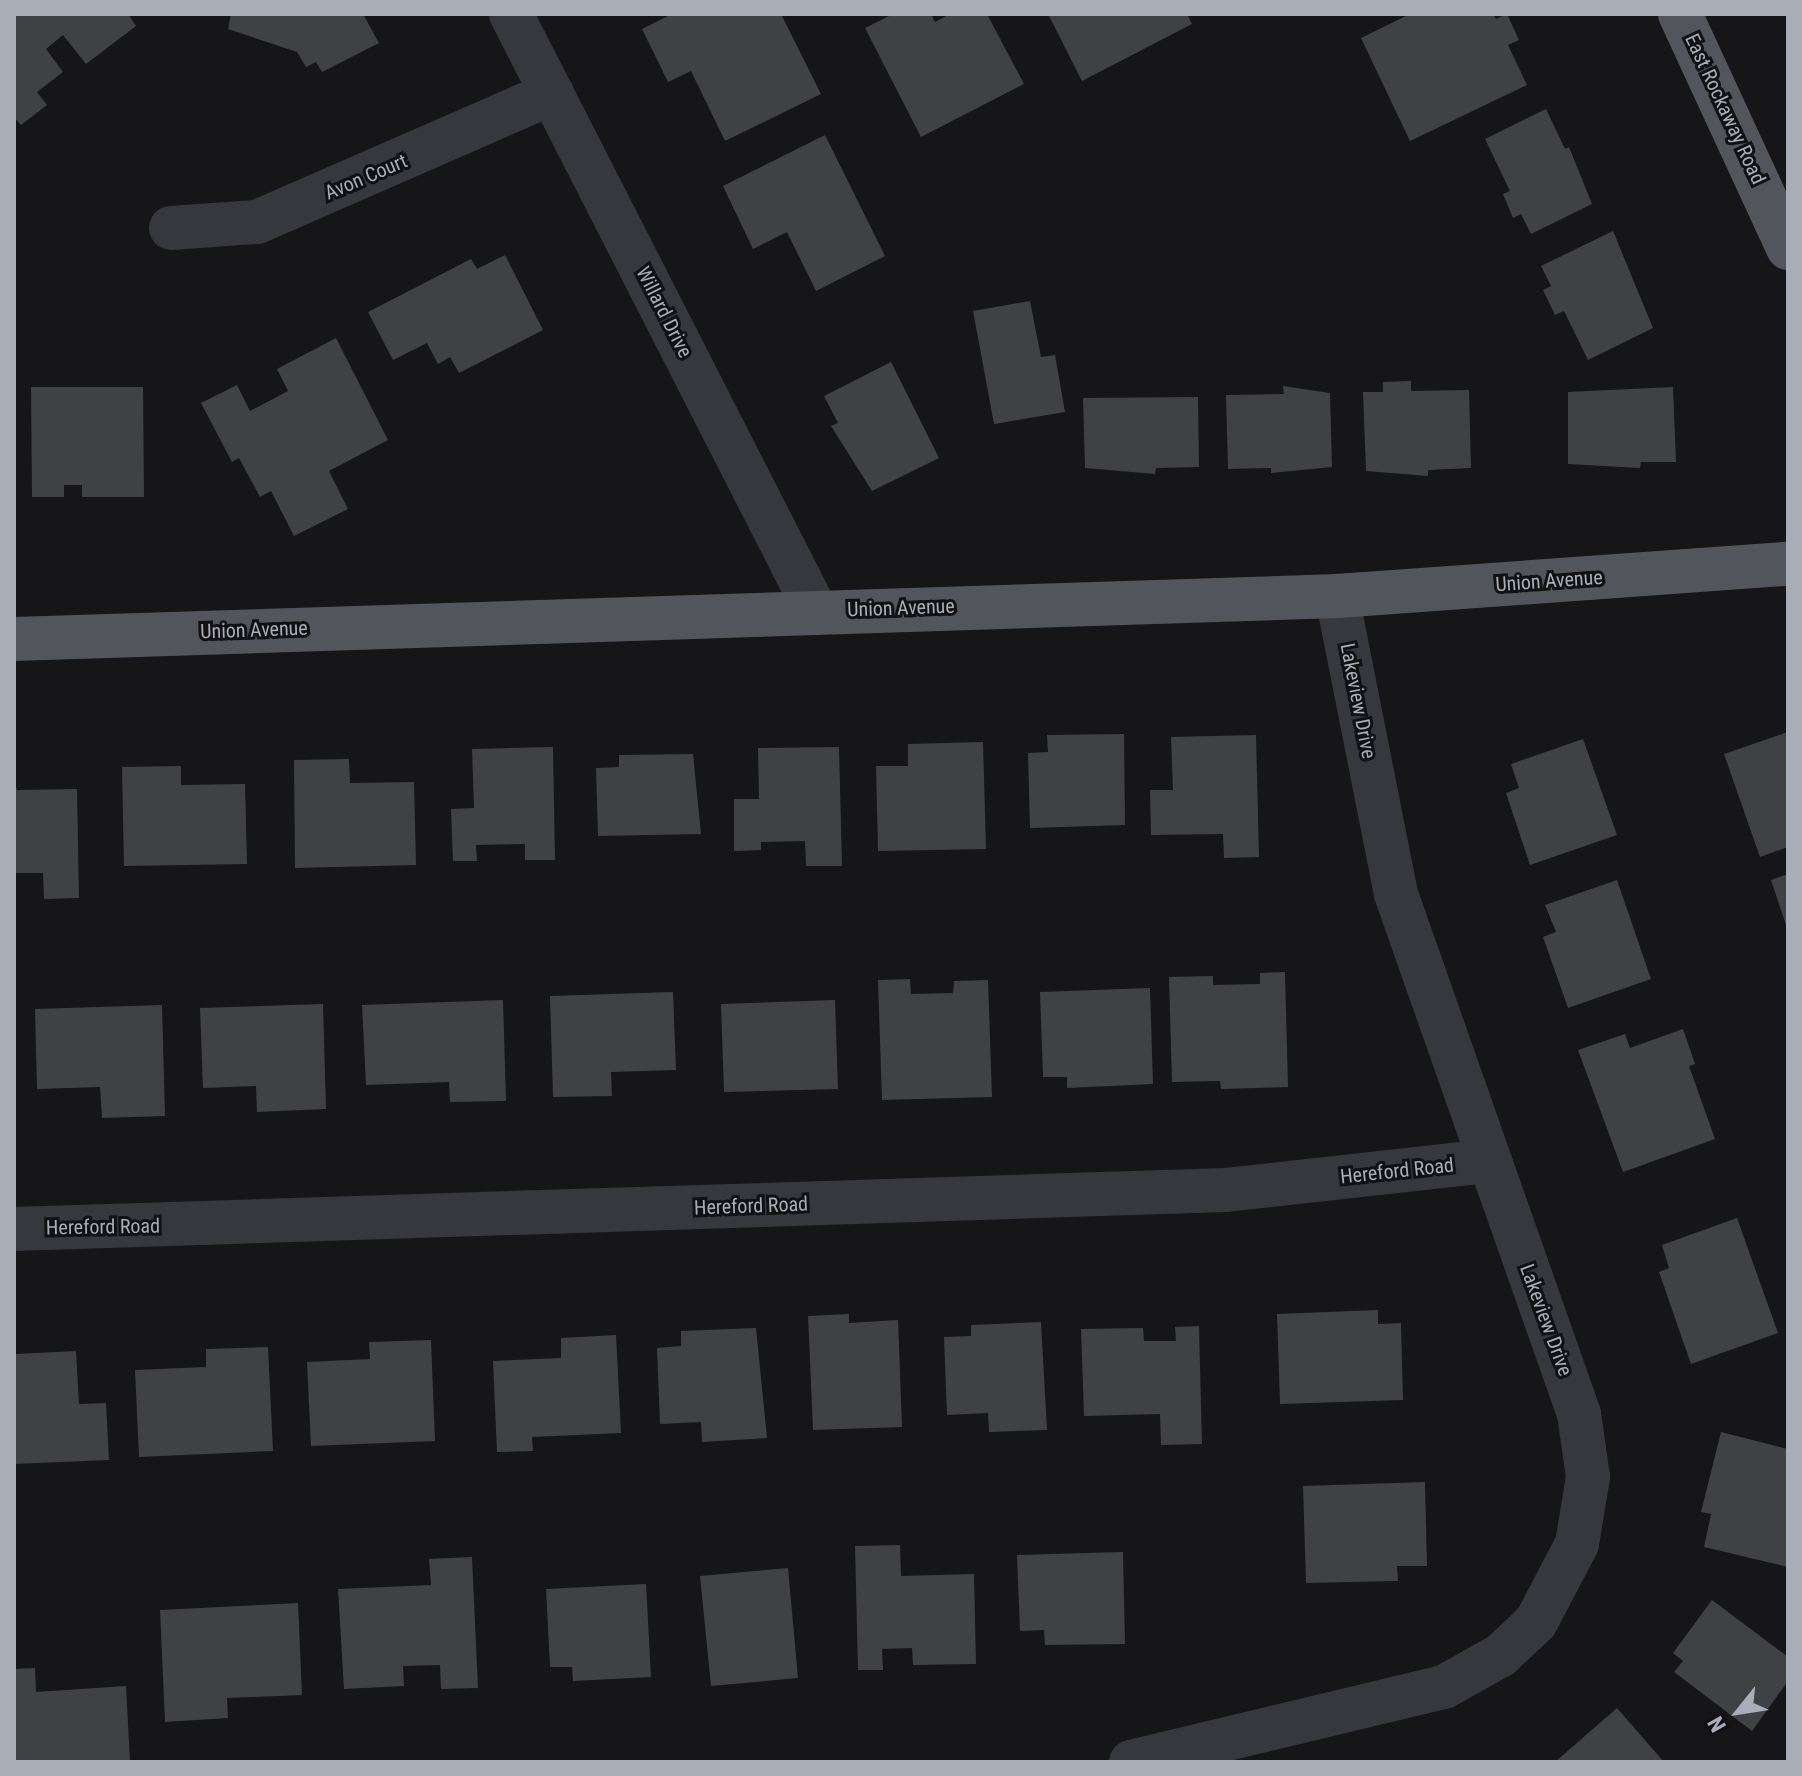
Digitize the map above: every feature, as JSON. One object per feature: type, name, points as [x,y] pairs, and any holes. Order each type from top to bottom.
[{"type":"main road","name":"East Rockaway Road","points":[[1680,14],[1788,248]]},
{"type":"main road","points":[[1713,569],[1788,531]]},
{"type":"main road","name":"Union Avenue","points":[[14,639],[1337,596],[1788,564]]},
{"type":"street","name":"Willard Drive","points":[[511,14],[816,611]]},
{"type":"street","name":"Avon Court","points":[[171,228],[257,222],[552,93]]},
{"type":"street","name":"Lakeview Drive","points":[[1131,1762],[1444,1687],[1501,1655],[1536,1622],[1564,1576],[1577,1544],[1588,1477],[1579,1414],[1486,1161],[1396,894],[1337,596]]},
{"type":"street","name":"Hereford Road","points":[[14,1229],[1225,1190],[1486,1161]]},
{"type":"building","points":[[14,14],[128,14],[136,26],[86,64],[63,35],[46,49],[63,72],[37,92],[47,105],[21,125],[14,117]]},
{"type":"building","points":[[231,14],[363,14],[379,43],[322,72],[316,62],[306,67],[297,52],[228,29]]},
{"type":"building","points":[[672,14],[781,14],[821,94],[725,141],[691,71],[668,82],[642,29]]},
{"type":"building","points":[[893,14],[931,14],[935,22],[950,14],[987,14],[1024,84],[921,137],[865,28]]},
{"type":"building","points":[[1048,14],[1187,14],[1192,24],[1082,81]]},
{"type":"building","points":[[1410,14],[1493,14],[1496,19],[1507,14],[1519,40],[1508,45],[1527,85],[1410,141],[1361,38]]},
{"type":"building","points":[[1546,109],[1565,149],[1569,147],[1592,204],[1531,234],[1521,214],[1513,218],[1503,194],[1510,191],[1485,139]]},
{"type":"building","points":[[825,135],[885,256],[816,291],[787,232],[753,249],[723,186]]},
{"type":"building","points":[[1613,231],[1653,328],[1588,360],[1564,311],[1555,315],[1543,290],[1551,286],[1541,266]]},
{"type":"building","points":[[505,255],[543,330],[459,373],[450,357],[438,364],[427,343],[393,360],[368,312],[471,259],[477,269]]},
{"type":"building","points":[[1030,301],[1041,357],[1055,355],[1065,412],[994,424],[973,311]]},
{"type":"building","points":[[336,338],[388,440],[329,471],[348,509],[294,536],[271,491],[260,497],[239,458],[232,462],[201,403],[237,385],[250,411],[288,391],[277,369]]},
{"type":"building","points":[[891,362],[939,458],[872,491],[831,426],[838,423],[824,396]]},
{"type":"building","points":[[1411,381],[1411,391],[1469,390],[1471,468],[1428,470],[1428,476],[1366,471],[1363,392],[1383,392],[1383,382]]},
{"type":"building","points":[[1283,386],[1330,393],[1332,467],[1271,473],[1271,468],[1228,469],[1226,395],[1284,394]]},
{"type":"building","points":[[31,387],[143,387],[144,497],[82,497],[82,485],[64,485],[64,497],[32,497]]},
{"type":"building","points":[[1673,387],[1676,462],[1641,462],[1640,468],[1568,464],[1568,392]]},
{"type":"building","points":[[1198,397],[1199,467],[1156,468],[1155,474],[1085,468],[1083,398]]},
{"type":"building","points":[[1788,732],[1788,847],[1760,857],[1724,754]]},
{"type":"building","points":[[1124,734],[1125,825],[1030,828],[1028,753],[1048,752],[1047,735]]},
{"type":"building","points":[[1256,735],[1259,857],[1224,858],[1223,834],[1151,835],[1150,790],[1173,790],[1171,737]]},
{"type":"building","points":[[1583,739],[1617,835],[1530,865],[1506,793],[1519,788],[1511,764]]},
{"type":"building","points":[[983,742],[986,849],[878,851],[876,766],[908,766],[908,744]]},
{"type":"building","points":[[553,747],[555,860],[525,860],[525,844],[476,845],[477,861],[453,861],[451,809],[474,808],[472,749]]},
{"type":"building","points":[[839,747],[842,866],[806,866],[805,841],[761,842],[761,850],[734,851],[734,799],[759,799],[758,748]]},
{"type":"building","points":[[693,754],[701,834],[598,836],[596,768],[619,767],[619,755]]},
{"type":"building","points":[[349,759],[350,783],[414,782],[416,865],[295,868],[294,760]]},
{"type":"building","points":[[181,766],[181,785],[245,784],[247,864],[124,866],[122,767]]},
{"type":"building","points":[[14,780],[17,790],[77,789],[79,898],[44,899],[43,873],[14,873]]},
{"type":"building","points":[[1788,874],[1788,928],[1787,928],[1771,880]]},
{"type":"building","points":[[1617,880],[1651,979],[1568,1008],[1543,937],[1556,932],[1545,905]]},
{"type":"building","points":[[1285,972],[1288,1087],[1221,1089],[1220,1081],[1172,1082],[1169,977],[1213,976],[1213,985],[1260,984],[1260,973]]},
{"type":"building","points":[[910,979],[911,994],[953,993],[954,981],[988,980],[992,1097],[882,1100],[878,980]]},
{"type":"building","points":[[1150,988],[1153,1084],[1067,1088],[1067,1077],[1043,1077],[1040,992]]},
{"type":"building","points":[[673,992],[676,1070],[611,1072],[612,1096],[553,1097],[550,996]]},
{"type":"building","points":[[503,1000],[506,1101],[450,1102],[449,1082],[366,1085],[362,1005]]},
{"type":"building","points":[[835,1000],[838,1089],[724,1092],[721,1004]]},
{"type":"building","points":[[323,1004],[326,1109],[257,1112],[256,1086],[203,1088],[200,1008]]},
{"type":"building","points":[[162,1005],[165,1116],[102,1118],[100,1087],[37,1089],[35,1009]]},
{"type":"building","points":[[1683,1029],[1695,1064],[1689,1066],[1715,1139],[1623,1172],[1578,1050],[1625,1034],[1630,1048]]},
{"type":"building","points":[[1737,1218],[1778,1333],[1691,1364],[1659,1272],[1669,1268],[1662,1245]]},
{"type":"building","points":[[1378,1310],[1378,1324],[1401,1323],[1403,1400],[1280,1404],[1277,1314]]},
{"type":"building","points":[[849,1314],[849,1323],[898,1320],[902,1427],[813,1430],[808,1316]]},
{"type":"building","points":[[1041,1322],[1047,1430],[989,1432],[988,1413],[947,1415],[944,1337],[971,1336],[971,1325]]},
{"type":"building","points":[[1199,1326],[1202,1444],[1161,1445],[1160,1414],[1084,1416],[1081,1329],[1143,1328],[1144,1341],[1176,1341],[1175,1327]]},
{"type":"building","points":[[756,1328],[767,1438],[702,1442],[701,1422],[660,1424],[657,1348],[681,1346],[681,1331]]},
{"type":"building","points":[[616,1335],[621,1433],[532,1437],[533,1451],[497,1452],[493,1361],[561,1358],[561,1338]]},
{"type":"building","points":[[431,1340],[435,1441],[311,1446],[307,1362],[370,1359],[369,1342]]},
{"type":"building","points":[[268,1347],[273,1451],[139,1457],[135,1370],[206,1367],[206,1349]]},
{"type":"building","points":[[76,1351],[79,1404],[106,1403],[109,1460],[14,1464],[16,1354]]},
{"type":"building","points":[[1721,1432],[1788,1449],[1788,1567],[1704,1547],[1711,1514],[1701,1512]]},
{"type":"building","points":[[1425,1482],[1427,1566],[1397,1566],[1398,1581],[1306,1583],[1303,1486]]},
{"type":"building","points":[[900,1545],[901,1576],[974,1574],[976,1664],[913,1665],[912,1648],[882,1649],[883,1670],[858,1670],[855,1546]]},
{"type":"building","points":[[1123,1552],[1125,1644],[1045,1645],[1044,1630],[1020,1631],[1017,1555]]},
{"type":"building","points":[[472,1557],[478,1688],[441,1689],[440,1665],[403,1666],[404,1686],[344,1689],[338,1589],[431,1585],[429,1559]]},
{"type":"building","points":[[788,1568],[798,1678],[711,1686],[700,1576]]},
{"type":"building","points":[[646,1584],[651,1677],[573,1681],[572,1667],[550,1667],[546,1589]]},
{"type":"building","points":[[1712,1600],[1788,1657],[1788,1681],[1752,1731],[1674,1672],[1683,1661],[1673,1653]]},
{"type":"building","points":[[298,1603],[302,1695],[227,1698],[228,1718],[165,1722],[160,1610]]},
{"type":"building","points":[[35,1668],[36,1692],[126,1686],[130,1762],[14,1762],[14,1669]]},
{"type":"building","points":[[1617,1708],[1664,1762],[1555,1762]]}]
